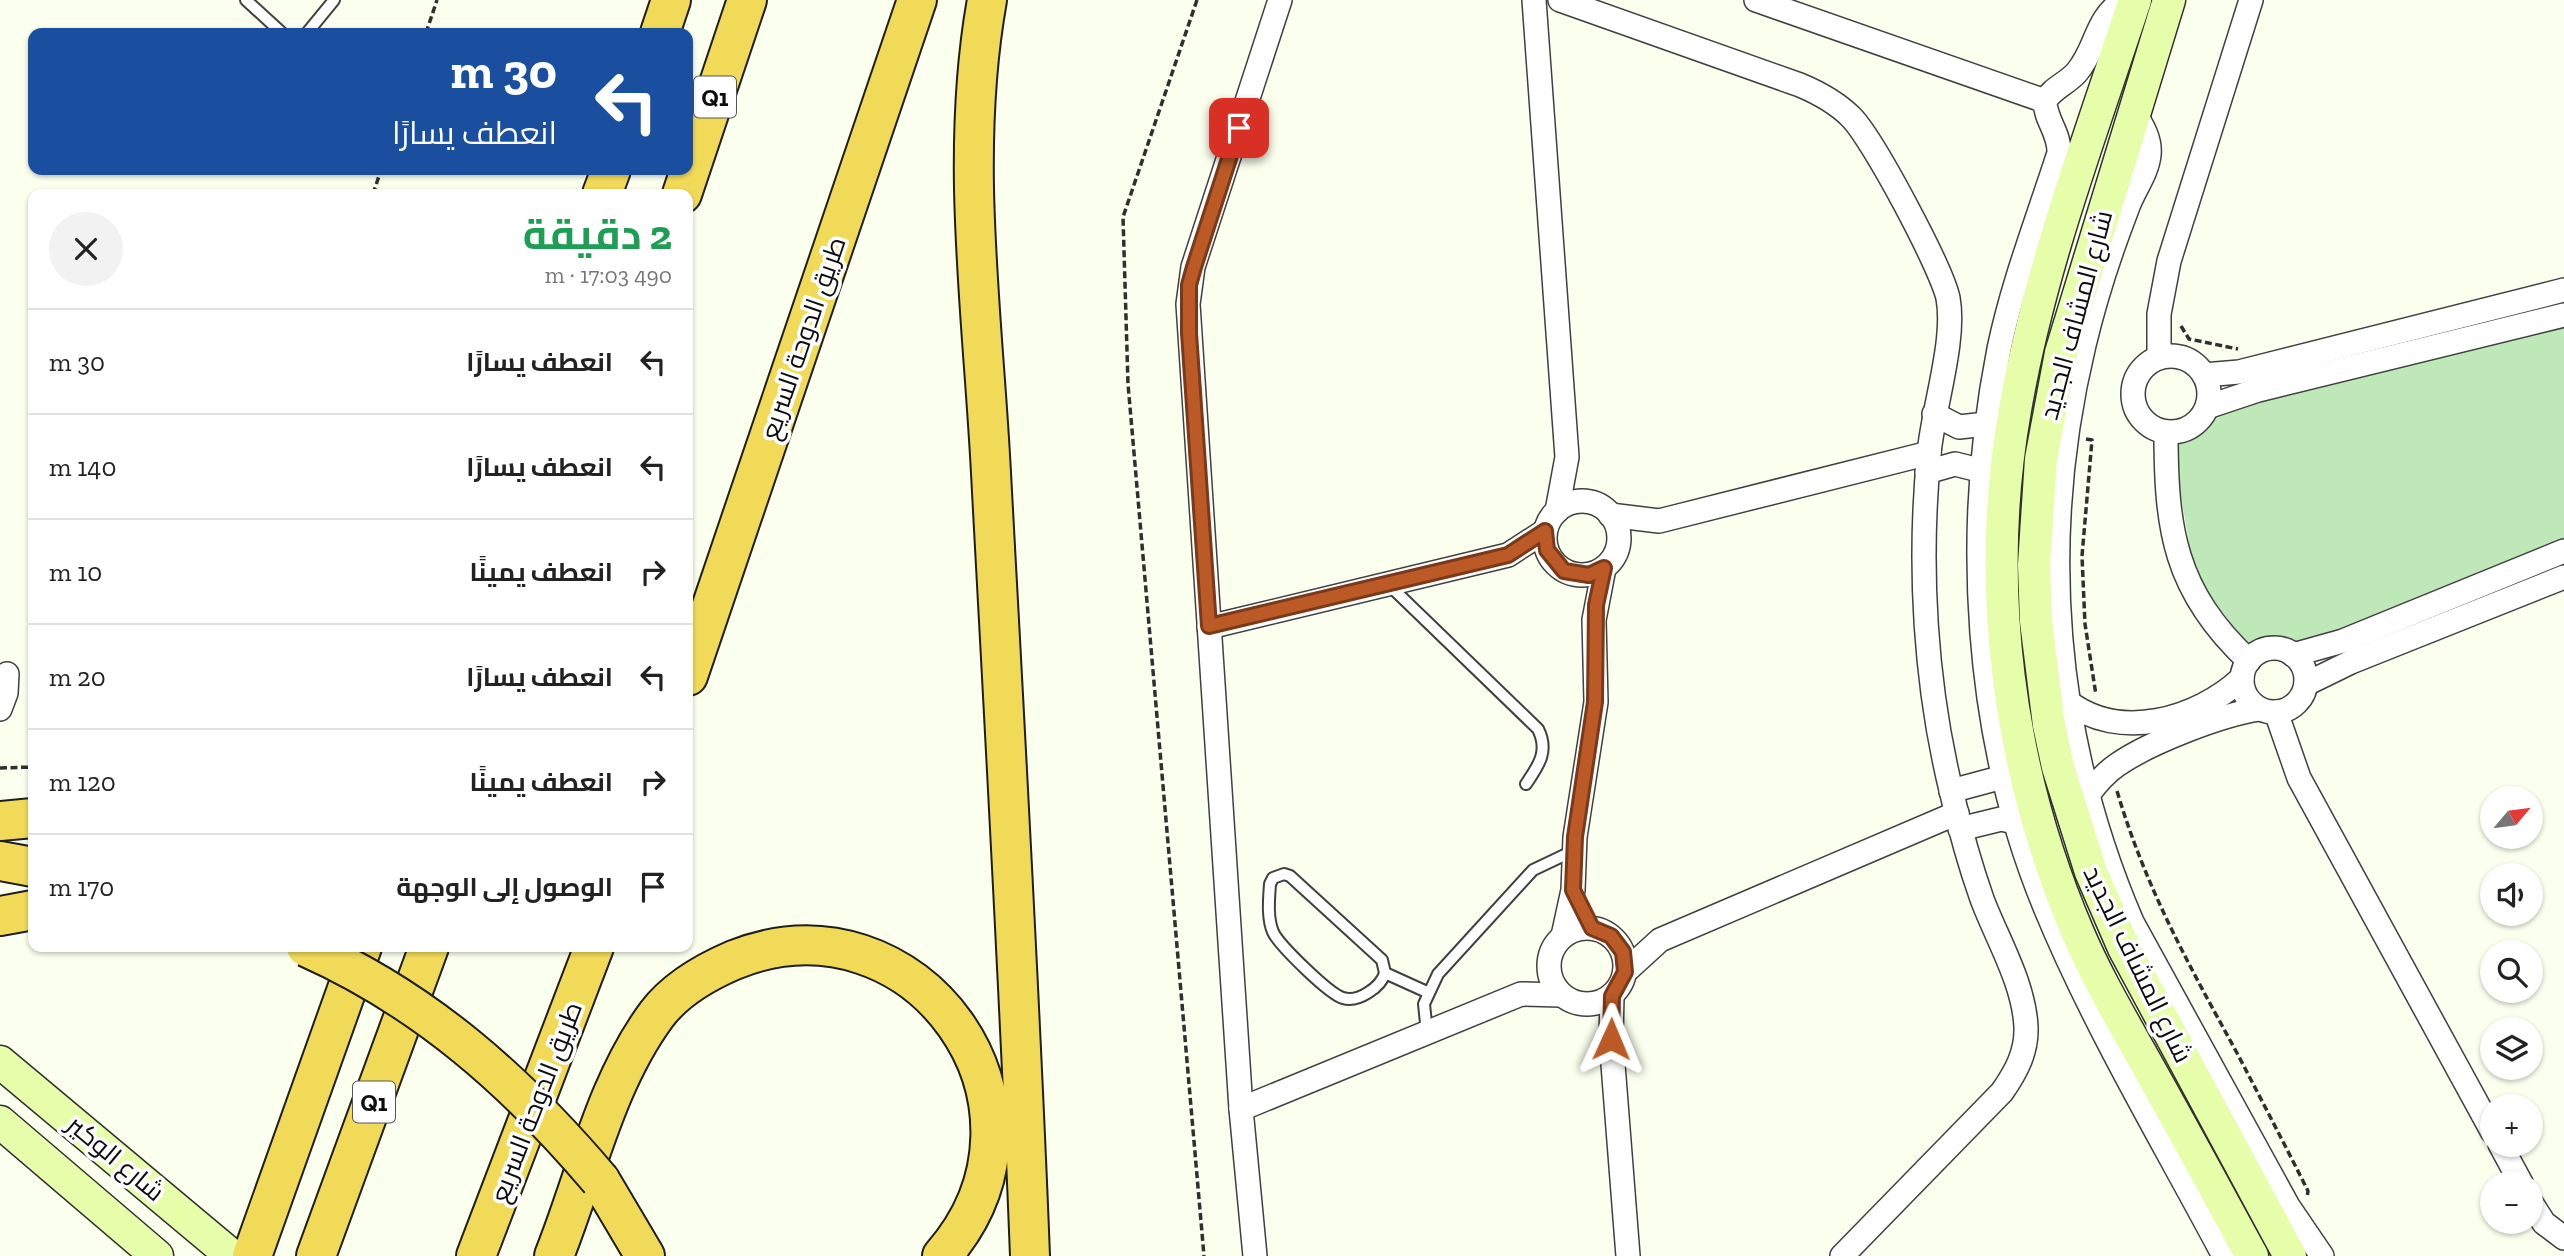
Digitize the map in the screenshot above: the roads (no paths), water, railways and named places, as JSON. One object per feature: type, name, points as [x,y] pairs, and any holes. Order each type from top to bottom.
[{"type":"highway","points":[[662,28],[671,0]]},
{"type":"highway","name":"Q1","points":[[693,161],[747,0]]},
{"type":"highway","name":"طريق الدوحة السريع","points":[[693,661],[917,0]]},
{"type":"highway","points":[[987,0],[977,74],[975,218],[1025,1118],[1030,1256]]},
{"type":"highway","points":[[0,821],[28,818]]},
{"type":"highway","points":[[0,860],[28,866]]},
{"type":"highway","points":[[0,916],[28,911]]},
{"type":"highway","points":[[554,1256],[628,1058],[658,1012],[682,989],[717,968],[754,953],[793,946],[848,952],[871,958],[905,975],[936,1001],[967,1037],[986,1085],[992,1133],[985,1180],[964,1231],[942,1256]]},
{"type":"highway","points":[[316,952],[386,989],[445,1028],[490,1064],[548,1119],[607,1191],[670,1256]]},
{"type":"highway","points":[[253,1256],[360,952]]},
{"type":"highway","name":"Q1","points":[[316,1256],[427,952]]},
{"type":"highway","name":"طريق الدوحة السريع","points":[[476,1256],[592,952]]},
{"type":"highway","points":[[1025,1118],[1045,1256]]},
{"type":"highway","points":[[607,1191],[645,1256]]},
{"type":"street","points":[[1255,1256],[1241,1110],[1189,333],[1189,285],[1280,0]]},
{"type":"street","points":[[1534,0],[1567,457],[1551,521],[1547,550],[1594,620]]},
{"type":"street","points":[[1560,0],[1809,89],[1836,104],[1851,117],[1874,150],[1923,242],[1948,298],[1949,334],[1928,463],[1925,582],[1930,664],[1956,811],[2024,1007],[2026,1030],[2023,1052],[2015,1073],[2003,1092],[1842,1256]]},
{"type":"street","points":[[1756,0],[2045,101]]},
{"type":"street","points":[[2045,101],[2076,74],[2084,63],[2099,25],[2124,0]]},
{"type":"street","name":"شارع المشاف الجديد","points":[[2135,0],[2058,236],[2015,408],[2003,504],[2005,640],[2014,709],[2037,820],[2079,935],[2252,1256]]},
{"type":"street","name":"شارع المشاف الجديد","points":[[2169,0],[2068,323],[2049,408],[2042,458],[2034,565],[2042,679],[2058,767],[2091,872],[2124,948],[2290,1256]]},
{"type":"street","points":[[2159,357],[2159,314],[2173,245],[2250,0]]},
{"type":"street","points":[[2045,101],[2059,142],[2059,153],[2011,300],[1986,424],[1983,471],[1981,601],[1985,654],[2003,776],[2015,822],[2044,905],[2076,978],[2224,1256]]},
{"type":"street","points":[[2133,111],[2148,139],[2148,161],[2127,208],[2087,332],[2067,437],[2057,525],[2056,577],[2061,661],[2067,701],[2087,796],[2113,877],[2132,922],[2264,1164],[2322,1256]]},
{"type":"street","points":[[2042,204],[2058,236]]},
{"type":"street","points":[[2204,375],[2252,369],[2564,290]]},
{"type":"street","points":[[2207,407],[2208,386],[2204,375],[2185,359],[2159,357],[2139,372],[2133,397],[2143,421],[2166,432],[2191,427],[2207,407],[2258,390],[2564,315]]},
{"type":"street","points":[[1934,414],[1959,427],[1986,424]]},
{"type":"street","points":[[2166,432],[2166,497],[2175,548],[2200,602],[2245,669],[2246,696],[2268,711],[2299,778],[2480,1109]]},
{"type":"street","points":[[1563,936],[1573,890],[1573,851],[1595,702],[1594,620],[1618,531],[1567,457]]},
{"type":"street","points":[[1209,626],[1508,555],[1579,501],[1659,521],[1928,463],[1955,464],[1983,471]]},
{"type":"street","points":[[1508,555],[1589,575],[1659,521]]},
{"type":"street","points":[[2067,701],[2100,720],[2137,723],[2187,712],[2216,700],[2256,654],[2274,648],[2293,655],[2343,641],[2564,551]]},
{"type":"street","points":[[2305,684],[2343,665],[2564,577]]},
{"type":"street","points":[[2087,796],[2111,769],[2144,751],[2220,719],[2296,704],[2305,684],[2305,673],[2293,655]]},
{"type":"street","points":[[0,709],[6,693],[6,674]]},
{"type":"street","points":[[1628,1256],[1611,1039],[1612,996],[1625,972],[1660,940],[1956,811],[2003,776]]},
{"type":"street","points":[[1956,811],[2015,822]]},
{"type":"street","points":[[1573,890],[1601,932],[1623,952],[1625,972]]},
{"type":"street","points":[[1521,994],[1549,962],[1556,943],[1572,931],[1660,940]]},
{"type":"street","points":[[1549,962],[1551,980],[1561,995]]},
{"type":"street","points":[[1241,1110],[1521,994],[1561,995],[1586,1005],[1611,1039]]},
{"type":"street","points":[[1586,1005],[1612,996]]},
{"type":"street","name":"شارع الوكير","points":[[0,1062],[232,1256]]},
{"type":"street","name":"شارع الوكير","points":[[0,1122],[157,1256]]},
{"type":"street","points":[[2543,1221],[2564,1238]]},
{"type":"lane","points":[[246,0],[277,28]]},
{"type":"lane","points":[[311,28],[334,0]]},
{"type":"lane","points":[[1388,584],[1538,729],[1544,746],[1543,755],[1526,784]]},
{"type":"lane","points":[[1427,1033],[1423,1012],[1427,992],[1443,968],[1522,880],[1545,862],[1573,851]]},
{"type":"lane","points":[[1284,874],[1290,876],[1382,960],[1385,973],[1380,984],[1354,999],[1344,999],[1335,994],[1274,934],[1270,890],[1273,878],[1284,874]]},
{"type":"lane","points":[[1385,973],[1427,992]]}]
